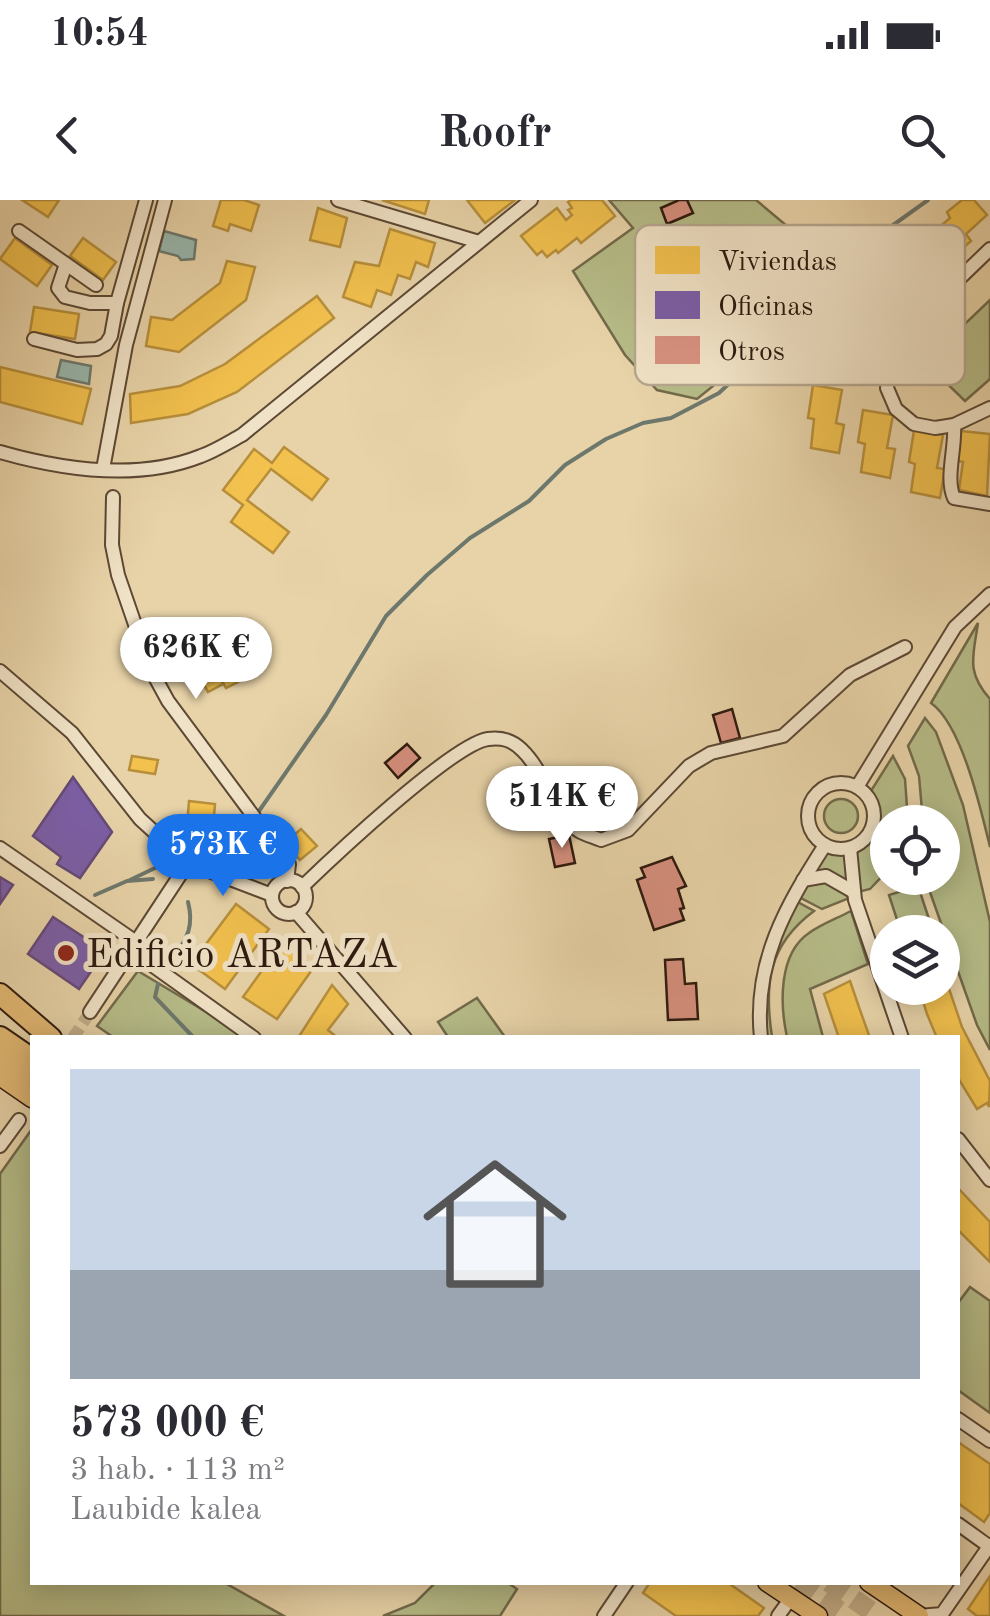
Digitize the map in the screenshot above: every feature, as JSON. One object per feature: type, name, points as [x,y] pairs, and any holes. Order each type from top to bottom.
[{"type":"highway","points":[[0,994],[47,1035]]},
{"type":"highway","points":[[0,1008],[38,1035]]},
{"type":"highway","points":[[0,1037],[30,1058]]},
{"type":"highway","points":[[0,1058],[30,1075]]},
{"type":"main road","points":[[0,1076],[30,1097]]},
{"type":"main road","points":[[772,1585],[818,1616]]},
{"type":"main road","points":[[873,1585],[919,1616]]},
{"type":"street","points":[[34,340],[77,350],[106,344],[112,336],[117,303],[146,200]]},
{"type":"street","points":[[103,469],[126,344],[165,200]]},
{"type":"street","points":[[338,200],[478,242]]},
{"type":"street","points":[[0,452],[42,464],[103,469],[162,467],[201,456],[242,434],[531,200]]},
{"type":"street","points":[[19,231],[96,284]]},
{"type":"street","points":[[965,274],[990,250]]},
{"type":"street","points":[[66,264],[58,288],[65,297],[90,303],[117,303]]},
{"type":"street","points":[[887,385],[896,409],[914,424],[935,428],[954,425],[990,408]]},
{"type":"street","points":[[954,425],[956,441],[950,488],[954,498],[990,504]]},
{"type":"street","points":[[114,498],[112,544],[118,575],[150,668],[168,701],[289,864],[287,881]]},
{"type":"street","points":[[857,787],[955,626],[990,594]]},
{"type":"street","points":[[302,887],[350,840],[459,753],[484,739],[510,740],[522,750],[540,770],[577,830],[601,840],[628,830],[689,766],[711,753],[783,736],[850,675],[906,647]]},
{"type":"street","points":[[0,670],[72,732],[140,819],[188,864],[272,895]]},
{"type":"street","points":[[832,784],[857,787],[870,801],[874,820],[866,838],[850,848],[825,845],[809,825],[812,800],[832,784]]},
{"type":"street","points":[[761,1035],[759,1000],[764,963],[782,916],[825,845]]},
{"type":"street","points":[[0,848],[250,1035]]},
{"type":"street","points":[[850,848],[854,892],[901,1035]]},
{"type":"street","points":[[90,1012],[188,864]]},
{"type":"street","points":[[803,880],[826,876],[854,892]]},
{"type":"street","points":[[287,881],[302,887],[306,901],[296,912],[281,912],[274,905],[272,895],[277,886],[287,881]]},
{"type":"street","points":[[296,912],[402,1035]]},
{"type":"street","points":[[0,1146],[19,1120]]},
{"type":"street","points":[[960,1142],[990,1180]]},
{"type":"street","points":[[960,1420],[990,1442]]},
{"type":"street","points":[[919,1616],[942,1615],[990,1546],[960,1525]]},
{"type":"street","points":[[604,1616],[626,1585]]},
{"type":"street","points":[[778,1616],[791,1598]]},
{"type":"green space","points":[[609,200],[756,200],[786,225],[635,225],[635,366],[573,271],[633,228]]},
{"type":"green space","points":[[990,300],[990,379],[965,401],[949,385],[965,385],[965,324]]},
{"type":"green space","points":[[652,385],[714,385],[697,399],[657,390]]},
{"type":"green space","points":[[978,623],[974,672],[990,699],[990,847],[961,748],[942,714],[931,703]]},
{"type":"green space","points":[[925,718],[936,732],[963,805],[990,922],[990,1050],[960,977],[960,915],[938,915],[931,895],[960,895],[960,805],[922,805],[919,776],[908,746]]},
{"type":"green space","points":[[893,756],[905,779],[907,805],[873,805],[869,794]]},
{"type":"green space","points":[[841,799],[853,804],[858,816],[853,828],[841,833],[829,828],[824,816],[829,804]]},
{"type":"green space","points":[[870,835],[870,889],[858,892],[853,850]]},
{"type":"green space","points":[[825,848],[846,851],[850,885],[810,874]]},
{"type":"green space","points":[[826,879],[852,897],[822,909],[797,896],[805,882]]},
{"type":"green space","points":[[889,895],[921,895],[928,915],[895,915]]},
{"type":"green space","points":[[794,900],[814,911],[778,952],[770,983],[772,1035],[765,1035],[762,990]]},
{"type":"green space","points":[[851,911],[868,964],[810,989],[822,1035],[787,1035],[783,996],[787,967],[799,942]]},
{"type":"green space","points":[[138,971],[245,1035],[110,1035],[97,1026]]},
{"type":"green space","points":[[477,998],[504,1035],[447,1035],[438,1022]]},
{"type":"green space","points":[[30,1132],[30,1585],[229,1585],[284,1616],[0,1616],[0,1174]]},
{"type":"green space","points":[[970,1287],[990,1301],[990,1413],[960,1391],[960,1300]]},
{"type":"green space","points":[[433,1585],[511,1585],[517,1589],[500,1616],[383,1616],[415,1603]]},
{"type":"water","points":[[164,231],[196,240],[194,259],[181,260],[159,251]]},
{"type":"water","points":[[61,360],[91,366],[89,384],[57,377]]},
{"type":"building: Viviendas","points":[[22,200],[59,200],[48,217]]},
{"type":"building: Viviendas","points":[[221,200],[244,200],[259,205],[251,231],[230,224],[228,231],[213,226]]},
{"type":"building: Viviendas","points":[[382,200],[429,200],[425,214]]},
{"type":"building: Viviendas","points":[[467,200],[515,200],[485,223]]},
{"type":"building: Viviendas","points":[[602,200],[615,216],[581,243],[577,238],[558,253],[556,250],[547,257],[542,251],[537,255],[521,236],[557,208],[566,220],[572,215],[568,210],[572,208],[568,202]]},
{"type":"building: Viviendas","points":[[962,200],[974,200],[987,215],[966,234],[971,241],[965,246],[965,225],[942,225],[950,218],[947,212]]},
{"type":"building: Viviendas","points":[[318,208],[347,218],[340,247],[310,240]]},
{"type":"building: Viviendas","points":[[390,229],[435,243],[428,267],[416,262],[410,279],[398,275],[391,295],[377,290],[371,307],[343,297],[355,262],[379,266]]},
{"type":"building: Viviendas","points":[[15,238],[52,265],[37,286],[0,259]]},
{"type":"building: Viviendas","points":[[83,238],[116,262],[103,280],[70,256]]},
{"type":"building: Viviendas","points":[[227,261],[255,267],[246,300],[179,352],[146,346],[151,317],[172,320],[220,283]]},
{"type":"building: Viviendas","points":[[317,296],[334,318],[237,392],[188,414],[131,423],[130,394],[180,386],[225,364]]},
{"type":"building: Viviendas","points":[[34,307],[79,314],[75,339],[30,332]]},
{"type":"building: Viviendas","points":[[0,367],[91,389],[82,424],[0,402]]},
{"type":"building: Viviendas","points":[[813,385],[842,390],[836,423],[844,425],[839,453],[811,448],[814,419],[808,418]]},
{"type":"building: Viviendas","points":[[863,410],[893,415],[887,448],[895,449],[890,478],[861,472],[865,444],[858,442]]},
{"type":"building: Viviendas","points":[[914,430],[943,435],[937,468],[945,469],[940,498],[911,492],[915,464],[909,462]]},
{"type":"building: Viviendas","points":[[961,431],[990,434],[987,496],[959,490],[963,462],[958,461]]},
{"type":"building: Viviendas","points":[[284,447],[328,479],[312,500],[271,469],[247,500],[289,532],[273,553],[231,522],[243,505],[223,490],[254,449],[272,463]]},
{"type":"building: Viviendas","points":[[244,655],[254,674],[226,688],[216,670]]},
{"type":"building: Viviendas","points":[[214,668],[223,684],[208,692],[199,676]]},
{"type":"building: Viviendas","points":[[132,756],[158,760],[155,774],[129,770]]},
{"type":"building: Viviendas","points":[[189,801],[215,804],[213,828],[187,825]]},
{"type":"building: Viviendas","points":[[301,829],[317,846],[300,860],[285,843]]},
{"type":"building: Viviendas","points":[[236,904],[269,929],[225,989],[191,964]]},
{"type":"building: Viviendas","points":[[281,944],[314,967],[277,1019],[243,997]]},
{"type":"building: Viviendas","points":[[850,981],[869,1035],[838,1035],[824,994]]},
{"type":"building: Viviendas","points":[[332,985],[348,1004],[328,1030],[334,1035],[300,1035]]},
{"type":"building: Viviendas","points":[[924,1005],[955,1005],[990,1081],[989,1107],[987,1103],[977,1109],[960,1081],[960,1035],[936,1035]]},
{"type":"building: Viviendas","points":[[960,1190],[990,1222],[990,1262],[960,1232]]},
{"type":"building: Viviendas","points":[[960,1443],[990,1464],[990,1513],[984,1522],[960,1504]]},
{"type":"building: Viviendas","points":[[990,1576],[990,1616],[977,1616],[968,1609]]},
{"type":"building: Viviendas","points":[[648,1585],[731,1585],[764,1608],[758,1616],[676,1616],[643,1593]]},
{"type":"building: Oficinas","points":[[73,777],[112,832],[80,878],[57,864],[61,857],[33,836]]},
{"type":"building: Oficinas","points":[[0,877],[13,885],[0,904]]},
{"type":"building: Oficinas","name":"Edificio ARTAZA","points":[[53,917],[105,951],[79,989],[28,954]]},
{"type":"building: Otros","points":[[687,200],[693,213],[667,224],[661,208]]},
{"type":"building: Otros","points":[[732,709],[740,738],[721,743],[713,715]]},
{"type":"building: Otros","points":[[407,744],[420,758],[398,778],[385,763]]},
{"type":"building: Otros","points":[[569,835],[575,863],[555,867],[549,839]]},
{"type":"building: Otros","points":[[672,857],[686,886],[678,889],[684,920],[654,930],[637,880],[645,877],[641,868]]},
{"type":"building: Otros","points":[[683,959],[685,984],[696,983],[698,1019],[668,1020],[665,960]]},
{"type":"waterway","points":[[893,225],[928,200]]},
{"type":"waterway","points":[[259,811],[326,715],[386,616],[427,575],[470,538],[529,501],[565,465],[606,439],[643,423],[671,418],[727,385]]},
{"type":"waterway","points":[[205,849],[220,845],[249,823]]},
{"type":"waterway","points":[[130,880],[157,867]]},
{"type":"waterway","points":[[95,895],[127,881],[153,879]]},
{"type":"waterway","points":[[171,963],[189,927],[188,902]]},
{"type":"waterway","points":[[158,984],[155,997],[191,1035]]},
{"type":"tunnel","points":[[75,1035],[90,1012]]},
{"type":"tunnel","points":[[802,1585],[847,1616]]},
{"type":"tunnel","points":[[833,1585],[878,1616]]},
{"type":"place","name":"Edificio ARTAZA","points":[[66,953]]}]
